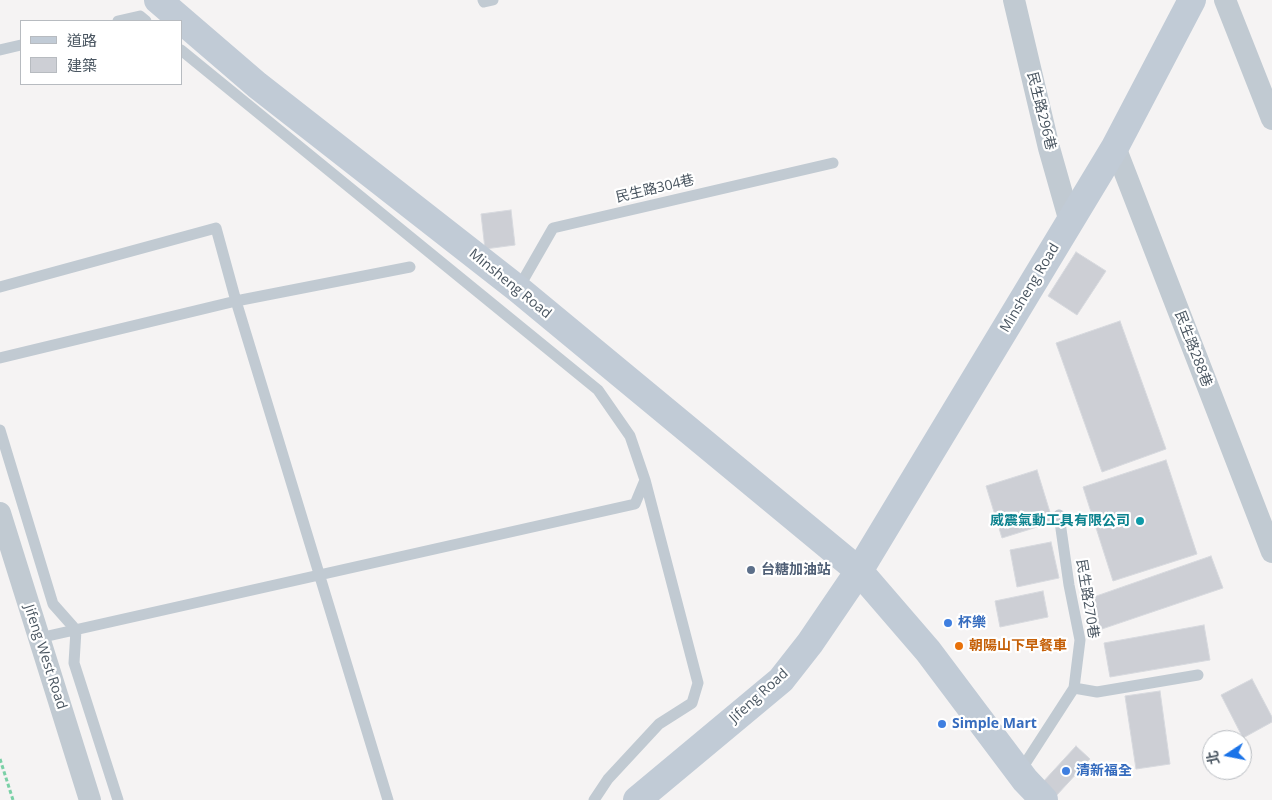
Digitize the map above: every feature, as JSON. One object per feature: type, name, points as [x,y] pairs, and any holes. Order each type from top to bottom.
[{"type":"street","name":"Minsheng Road","points":[[158,0],[181,20]]},
{"type":"street","name":"民生路296巷","points":[[1014,0],[1049,148],[1070,222]]},
{"type":"street","name":"Minsheng Road","points":[[859,571],[1115,147],[1192,0]]},
{"type":"street","points":[[1225,0],[1272,119]]},
{"type":"street","name":"Minsheng Road","points":[[182,21],[257,85],[518,289],[859,571],[928,652],[1019,773],[1044,800]]},
{"type":"street","name":"民生路288巷","points":[[1115,147],[1272,552]]},
{"type":"street","name":"Jifeng West Road","points":[[0,514],[90,800]]},
{"type":"street","name":"Jifeng Road","points":[[637,800],[781,680],[810,643],[859,571]]},
{"type":"lane","points":[[483,0],[484,2],[493,0]]},
{"type":"lane","points":[[122,20],[140,16],[145,20]]},
{"type":"lane","points":[[0,50],[20,45]]},
{"type":"lane","points":[[182,51],[598,390],[630,436],[645,480],[698,683],[692,703],[659,724],[608,779],[594,800]]},
{"type":"lane","name":"民生路304巷","points":[[518,289],[553,228],[834,163]]},
{"type":"lane","points":[[0,287],[216,228],[236,301],[388,800]]},
{"type":"lane","points":[[0,358],[236,301],[410,267]]},
{"type":"lane","points":[[0,430],[53,604],[76,630],[74,663],[118,800]]},
{"type":"lane","points":[[39,638],[635,504],[645,480]]},
{"type":"lane","name":"民生路270巷","points":[[1019,773],[1074,688],[1080,640],[1069,585],[1059,516]]},
{"type":"lane","points":[[1074,688],[1097,692],[1198,676]]},
{"type":"path","points":[[0,759],[12,800]]},
{"type":"building","points":[[511,210],[515,245],[485,249],[481,214]]},
{"type":"building","points":[[1076,252],[1106,271],[1077,315],[1048,296]]},
{"type":"building","points":[[1120,321],[1166,449],[1102,472],[1056,343]]},
{"type":"building","name":"威震氣動工具有限公司","points":[[1166,460],[1197,554],[1113,581],[1083,487]]},
{"type":"building","points":[[1037,470],[1053,522],[1002,538],[986,486]]},
{"type":"building","points":[[1051,542],[1059,578],[1017,587],[1010,550]]},
{"type":"building","points":[[1211,556],[1223,588],[1096,631],[1085,600]]},
{"type":"building","points":[[1043,591],[1048,617],[1000,627],[995,601]]},
{"type":"building","points":[[1204,625],[1210,660],[1110,677],[1104,643]]},
{"type":"building","points":[[1252,679],[1272,717],[1272,722],[1252,733],[1252,730],[1239,730],[1221,695]]},
{"type":"building","points":[[1160,691],[1170,764],[1136,769],[1125,696]]},
{"type":"building","name":"清新福全","points":[[1076,746],[1090,759],[1056,796],[1042,783]]},
{"type":"place","name":"威震氣動工具有限公司","points":[[1140,521]]},
{"type":"place","name":"台糖加油站","points":[[751,570]]},
{"type":"place","name":"杯樂","points":[[948,623]]},
{"type":"place","name":"朝陽山下早餐車","points":[[959,646]]},
{"type":"place","name":"Simple Mart","points":[[942,724]]},
{"type":"place","name":"清新福全","points":[[1066,771]]}]
